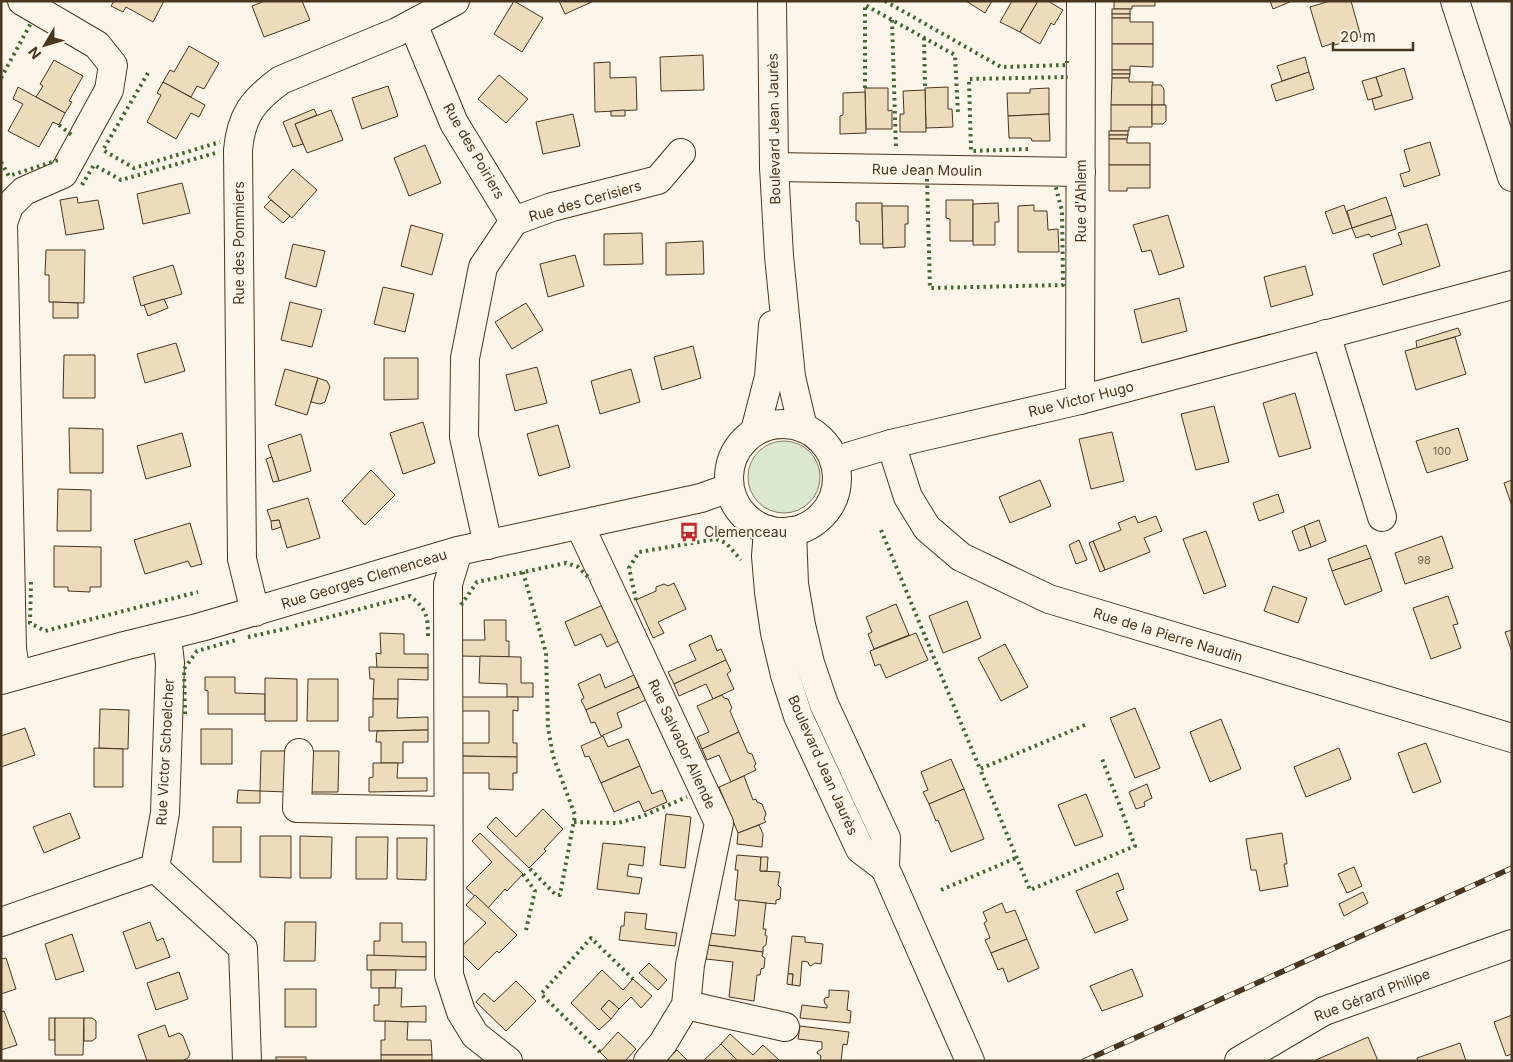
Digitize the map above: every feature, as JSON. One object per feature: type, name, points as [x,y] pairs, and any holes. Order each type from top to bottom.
[{"type":"street","points":[[9,677],[12,649],[3,223],[9,206],[24,191],[63,174],[109,90],[113,65],[97,45],[22,1]]},
{"type":"street","name":"Rue des Pommiers","points":[[255,612],[242,560],[238,160],[240,132],[253,103],[281,80],[413,24],[455,1]]},
{"type":"street","name":"Boulevard Jean Jaurès","points":[[772,1],[774,167],[779,256],[791,377],[803,428]]},
{"type":"street","name":"Rue d'Ahlem","points":[[1080,400],[1081,1]]},
{"type":"street","points":[[1455,1],[1512,177]]},
{"type":"street","name":"Rue des Poiriers","points":[[413,24],[454,122],[514,221]]},
{"type":"street","name":"Rue des Cerisiers","points":[[488,545],[464,437],[465,358],[483,267],[514,221],[552,207],[658,180],[681,153]]},
{"type":"street","name":"Rue Jean Moulin","points":[[774,167],[1081,172]]},
{"type":"street","name":"Boulevard Jean Jaurès","points":[[756,431],[769,377],[779,256]]},
{"type":"street","name":"Rue Victor Hugo","points":[[834,461],[891,444],[1080,400],[1512,285]]},
{"type":"street","points":[[1326,334],[1382,517]]},
{"type":"street","points":[[787,424],[803,428],[822,441],[834,461],[837,484],[829,506],[814,522],[780,531],[750,521],[736,506],[729,488],[729,471],[734,455],[743,441],[756,431],[771,425],[787,424]]},
{"type":"street","name":"Rue de la Pierre Naudin","points":[[891,444],[908,497],[927,528],[961,557],[1040,595],[1512,738]]},
{"type":"street","name":"Rue Georges Clemenceau","points":[[9,677],[255,612],[458,551],[580,526],[701,498],[729,488]]},
{"type":"street","name":"Rue Salvador Allende","points":[[580,526],[719,823],[690,965],[686,1005],[648,1061]]},
{"type":"street","name":"Boulevard Jean Jaurès","points":[[780,531],[794,584],[810,663],[824,704],[886,838],[885,868],[970,1061]]},
{"type":"street","points":[[458,551],[448,584],[449,975],[461,1012],[475,1035],[508,1061]]},
{"type":"street","name":"Rue Victor Schoelcher","points":[[155,868],[165,813],[170,663],[167,636]]},
{"type":"street","points":[[299,753],[296,808],[448,812]]},
{"type":"street","points":[[1,922],[155,868],[243,948],[247,1061]]},
{"type":"street","name":"Rue Gérard Philipe","points":[[1239,1061],[1324,1011],[1512,944]]},
{"type":"street","points":[[686,1005],[784,1027]]},
{"type":"green space","points":[[784,441],[804,447],[814,457],[820,477],[814,497],[804,507],[784,513],[764,507],[754,497],[748,477],[754,457],[764,447]]},
{"type":"building","points":[[114,1],[164,1],[153,22],[126,7],[123,12],[111,6]]},
{"type":"building","points":[[265,1],[302,1],[310,20],[264,37],[252,6]]},
{"type":"building","points":[[514,1],[543,18],[522,52],[494,34]]},
{"type":"building","points":[[559,1],[594,1],[565,14]]},
{"type":"building","points":[[966,1],[992,1],[985,13]]},
{"type":"building","points":[[1012,1],[1038,1],[1020,32],[1000,22]]},
{"type":"building","points":[[1038,1],[1048,1],[1063,10],[1054,25],[1051,23],[1040,44],[1020,32]]},
{"type":"building","points":[[1114,1],[1155,1],[1155,6],[1132,6],[1132,9],[1114,9]]},
{"type":"building","points":[[1270,1],[1292,1],[1273,9]]},
{"type":"building","points":[[1330,1],[1351,1],[1361,37],[1322,47],[1310,7]]},
{"type":"building","points":[[1112,9],[1130,9],[1130,14],[1112,14]]},
{"type":"building","points":[[1112,14],[1130,14],[1130,18],[1112,18]]},
{"type":"building","points":[[1112,18],[1130,18],[1130,22],[1153,22],[1153,44],[1112,44]]},
{"type":"building","points":[[1112,44],[1153,44],[1153,67],[1130,66],[1130,70],[1112,70]]},
{"type":"building","points":[[189,46],[219,63],[204,89],[197,86],[191,97],[163,82],[170,70],[174,72]]},
{"type":"building","points":[[703,55],[704,90],[661,91],[660,57]]},
{"type":"building","points":[[1305,57],[1309,72],[1282,81],[1277,66]]},
{"type":"building","points":[[54,60],[83,76],[69,101],[72,102],[65,113],[36,97],[43,86],[40,84]]},
{"type":"building","points":[[610,62],[610,78],[636,77],[637,110],[595,112],[594,63]]},
{"type":"building","points":[[1404,68],[1413,99],[1375,110],[1372,99],[1382,96],[1376,77]]},
{"type":"building","points":[[1112,70],[1130,70],[1130,74],[1112,74]]},
{"type":"building","points":[[1309,72],[1314,89],[1276,101],[1271,85]]},
{"type":"building","points":[[1112,74],[1130,74],[1129,78],[1112,78]]},
{"type":"building","points":[[499,75],[528,99],[506,123],[478,99]]},
{"type":"building","points":[[1376,77],[1382,96],[1368,100],[1362,81]]},
{"type":"building","points":[[1112,78],[1129,78],[1129,82],[1153,82],[1152,105],[1111,105]]},
{"type":"building","points":[[163,82],[205,105],[199,117],[191,113],[176,139],[147,122],[161,95],[157,93]]},
{"type":"building","points":[[1152,85],[1161,85],[1164,89],[1164,105],[1152,105]]},
{"type":"building","points":[[388,86],[398,116],[362,129],[352,98]]},
{"type":"building","points":[[18,87],[65,113],[59,125],[53,122],[39,147],[8,131],[23,104],[13,99]]},
{"type":"building","points":[[948,87],[948,109],[952,109],[953,127],[926,128],[925,88]]},
{"type":"building","points":[[865,88],[888,88],[888,111],[892,110],[892,129],[866,129]]},
{"type":"building","points":[[1049,88],[1049,114],[1008,116],[1007,93],[1030,93],[1030,89]]},
{"type":"building","points":[[925,90],[926,132],[900,132],[900,114],[904,114],[903,91]]},
{"type":"building","points":[[865,92],[866,133],[840,134],[840,116],[843,115],[843,93]]},
{"type":"building","points":[[1111,105],[1152,105],[1152,127],[1129,127],[1129,131],[1111,131]]},
{"type":"building","points":[[1152,105],[1166,105],[1166,121],[1163,124],[1152,124]]},
{"type":"building","points":[[314,109],[317,115],[295,124],[303,144],[293,147],[283,122]]},
{"type":"building","points":[[331,110],[343,140],[307,153],[295,124]]},
{"type":"building","points":[[625,110],[625,116],[611,116],[611,111]]},
{"type":"building","points":[[573,114],[580,146],[543,154],[536,122]]},
{"type":"building","points":[[1049,114],[1050,141],[1032,141],[1031,138],[1009,138],[1008,116]]},
{"type":"building","points":[[1109,131],[1128,131],[1128,135],[1109,135]]},
{"type":"building","points":[[1109,135],[1128,135],[1127,139],[1109,139]]},
{"type":"building","points":[[1109,139],[1127,139],[1127,143],[1150,143],[1150,165],[1109,165]]},
{"type":"building","points":[[1430,142],[1440,175],[1404,187],[1400,174],[1410,171],[1404,150]]},
{"type":"building","points":[[425,145],[441,183],[409,196],[394,158]]},
{"type":"building","points":[[1109,165],[1150,165],[1150,188],[1127,188],[1127,191],[1109,191]]},
{"type":"building","points":[[293,169],[317,190],[292,218],[268,197]]},
{"type":"building","points":[[182,183],[190,213],[143,224],[137,194]]},
{"type":"building","points":[[77,197],[78,203],[98,200],[104,229],[66,235],[60,200]]},
{"type":"building","points":[[1386,197],[1392,215],[1352,228],[1347,211]]},
{"type":"building","points":[[271,200],[290,216],[283,223],[264,207]]},
{"type":"building","points":[[946,200],[973,200],[973,241],[950,241],[950,219],[946,218]]},
{"type":"building","points":[[856,203],[882,203],[883,244],[860,244],[859,221],[856,221]]},
{"type":"building","points":[[998,203],[999,222],[995,222],[995,245],[973,245],[973,204]]},
{"type":"building","points":[[1034,205],[1034,211],[1047,211],[1048,230],[1058,229],[1059,252],[1018,252],[1018,206]]},
{"type":"building","points":[[1344,205],[1352,228],[1333,234],[1325,212]]},
{"type":"building","points":[[882,206],[908,206],[908,224],[905,224],[905,247],[883,248]]},
{"type":"building","points":[[1168,215],[1184,267],[1159,275],[1151,250],[1142,252],[1133,225]]},
{"type":"building","points":[[1392,215],[1396,229],[1371,237],[1369,234],[1356,238],[1352,228]]},
{"type":"building","points":[[1427,224],[1440,266],[1383,285],[1373,254],[1402,244],[1398,233]]},
{"type":"building","points":[[411,225],[443,234],[432,275],[401,266]]},
{"type":"building","points":[[642,233],[643,264],[604,265],[604,234]]},
{"type":"building","points":[[703,241],[704,274],[666,275],[666,243]]},
{"type":"building","points":[[293,244],[325,251],[316,287],[285,278]]},
{"type":"building","points":[[46,250],[85,250],[84,303],[49,302],[49,275],[45,275]]},
{"type":"building","points":[[575,255],[584,286],[548,297],[540,264]]},
{"type":"building","points":[[173,265],[182,294],[141,306],[133,277]]},
{"type":"building","points":[[1305,266],[1313,295],[1271,307],[1264,277]]},
{"type":"building","points":[[383,287],[414,294],[405,332],[374,324]]},
{"type":"building","points":[[1179,298],[1187,331],[1142,343],[1134,310]]},
{"type":"building","points":[[164,299],[168,308],[148,316],[144,305]]},
{"type":"building","points":[[53,302],[78,303],[78,318],[53,318]]},
{"type":"building","points":[[290,302],[322,310],[312,347],[281,340]]},
{"type":"building","points":[[526,303],[543,330],[512,349],[495,322]]},
{"type":"building","points":[[1458,328],[1461,335],[1417,348],[1416,341]]},
{"type":"building","points":[[1455,337],[1466,374],[1416,390],[1405,351]]},
{"type":"building","points":[[176,343],[185,371],[145,383],[137,354]]},
{"type":"building","points":[[693,346],[701,378],[662,390],[654,357]]},
{"type":"building","points":[[64,355],[95,355],[95,398],[63,398]]},
{"type":"building","points":[[384,358],[418,358],[418,399],[384,400]]},
{"type":"building","points":[[537,367],[547,403],[515,411],[506,375]]},
{"type":"building","points":[[285,369],[318,378],[307,415],[275,405]]},
{"type":"building","points":[[631,369],[640,402],[600,414],[591,381]]},
{"type":"building","points":[[318,378],[327,381],[330,387],[325,402],[320,404],[311,402]]},
{"type":"building","points":[[1295,393],[1311,448],[1279,457],[1263,403]]},
{"type":"building","points":[[1214,406],[1229,462],[1196,470],[1181,414]]},
{"type":"building","points":[[423,422],[435,463],[403,474],[390,433]]},
{"type":"building","points":[[558,425],[570,467],[539,476],[527,434]]},
{"type":"building","points":[[69,428],[103,429],[103,473],[70,473]]},
{"type":"building","points":[[1458,428],[1468,460],[1427,473],[1416,441]]},
{"type":"building","points":[[1112,432],[1124,481],[1091,489],[1079,439]]},
{"type":"building","points":[[182,433],[191,466],[146,479],[137,446]]},
{"type":"building","points":[[301,434],[311,471],[279,481],[268,445]]},
{"type":"building","points":[[272,457],[279,481],[273,482],[266,459]]},
{"type":"building","points":[[371,470],[395,495],[365,525],[342,501]]},
{"type":"building","points":[[1040,480],[1051,506],[1010,523],[999,497]]},
{"type":"building","points":[[1512,480],[1512,506],[1504,483]]},
{"type":"building","points":[[58,489],[91,490],[91,531],[57,531]]},
{"type":"building","points":[[1278,494],[1284,512],[1259,521],[1253,503]]},
{"type":"building","points":[[308,498],[320,538],[287,548],[279,520],[271,521],[267,510]]},
{"type":"building","points":[[1135,516],[1138,523],[1156,516],[1162,531],[1144,538],[1150,552],[1105,570],[1093,541],[1121,530],[1118,523]]},
{"type":"building","points":[[279,520],[281,527],[272,530],[271,521]]},
{"type":"building","points":[[1319,520],[1326,541],[1311,547],[1304,526]]},
{"type":"building","points":[[190,523],[202,564],[191,567],[188,561],[145,574],[134,540]]},
{"type":"building","points":[[1304,526],[1311,547],[1299,551],[1292,531]]},
{"type":"building","points":[[1206,531],[1226,586],[1204,594],[1183,539]]},
{"type":"building","points":[[1442,536],[1453,568],[1405,584],[1395,553]]},
{"type":"building","points":[[1079,540],[1087,560],[1076,564],[1069,545]]},
{"type":"building","points":[[1093,541],[1105,570],[1100,572],[1089,543]]},
{"type":"building","points":[[1366,545],[1371,558],[1332,571],[1328,559]]},
{"type":"building","points":[[54,546],[101,547],[101,587],[90,587],[90,592],[68,591],[68,587],[54,587]]},
{"type":"building","points":[[1371,558],[1382,591],[1345,605],[1332,571]]},
{"type":"building","points":[[674,583],[686,609],[658,622],[664,633],[653,638],[636,600],[656,591],[656,587],[664,584],[668,586]]},
{"type":"building","points":[[1273,586],[1307,598],[1298,623],[1264,611]]},
{"type":"building","points":[[1448,596],[1458,624],[1453,625],[1461,648],[1431,659],[1413,608]]},
{"type":"building","points":[[967,601],[981,638],[943,653],[929,616]]},
{"type":"building","points":[[896,604],[909,635],[874,649],[868,634],[872,632],[866,617]]},
{"type":"building","points":[[603,605],[619,641],[607,647],[601,634],[575,646],[565,622]]},
{"type":"building","points":[[484,620],[506,620],[506,641],[509,641],[509,657],[460,656],[460,640],[485,640]]},
{"type":"building","points":[[1512,630],[1512,652],[1505,632]]},
{"type":"building","points":[[380,633],[404,634],[404,654],[428,654],[428,668],[377,668],[376,653],[381,654]]},
{"type":"building","points":[[916,633],[928,660],[886,678],[880,664],[875,666],[870,651]]},
{"type":"building","points":[[711,635],[717,651],[721,649],[726,660],[674,684],[668,672],[696,660],[689,645]]},
{"type":"building","points":[[1005,644],[1028,687],[1001,701],[978,658]]},
{"type":"building","points":[[480,656],[521,657],[521,683],[533,683],[533,697],[507,697],[507,684],[479,683]]},
{"type":"building","points":[[726,660],[731,671],[727,674],[734,689],[713,699],[706,684],[679,696],[674,684]]},
{"type":"building","points":[[369,667],[428,668],[428,680],[398,679],[398,699],[373,699],[374,679],[370,679]]},
{"type":"building","points":[[600,674],[605,688],[634,675],[639,687],[586,710],[581,700],[584,698],[578,684]]},
{"type":"building","points":[[205,677],[235,677],[235,693],[265,694],[265,714],[208,714],[208,691],[205,690]]},
{"type":"building","points":[[265,678],[297,679],[297,721],[265,721]]},
{"type":"building","points":[[308,679],[338,679],[338,721],[307,721]]},
{"type":"building","points":[[639,687],[646,700],[617,713],[622,727],[601,736],[595,722],[591,723],[586,710]]},
{"type":"building","points":[[722,695],[728,699],[732,708],[730,711],[739,732],[702,749],[697,737],[709,732],[697,706]]},
{"type":"building","points":[[460,697],[518,697],[518,711],[513,710],[513,743],[517,743],[517,757],[459,756],[459,743],[489,743],[489,711],[460,711]]},
{"type":"building","points":[[373,699],[398,699],[397,718],[428,717],[428,730],[369,731],[369,717],[373,717]]},
{"type":"building","points":[[1135,708],[1160,768],[1135,778],[1110,718]]},
{"type":"building","points":[[100,709],[129,710],[128,749],[99,748]]},
{"type":"building","points":[[1221,719],[1241,769],[1210,782],[1190,732]]},
{"type":"building","points":[[25,728],[35,755],[1,767],[1,736]]},
{"type":"building","points":[[201,729],[232,729],[232,764],[201,764]]},
{"type":"building","points":[[428,730],[428,742],[403,742],[403,763],[381,763],[381,742],[376,742],[377,731]]},
{"type":"building","points":[[739,732],[748,753],[752,754],[756,770],[731,782],[719,755],[707,760],[702,749]]},
{"type":"building","points":[[603,736],[608,747],[628,739],[640,766],[601,783],[589,756],[585,757],[581,746]]},
{"type":"building","points":[[1426,743],[1441,782],[1413,793],[1398,753]]},
{"type":"building","points":[[94,748],[123,749],[123,787],[94,787]]},
{"type":"building","points":[[1339,748],[1351,779],[1306,797],[1294,767]]},
{"type":"building","points":[[261,751],[288,751],[287,792],[260,791]]},
{"type":"building","points":[[312,751],[339,751],[338,792],[311,792]]},
{"type":"building","points":[[459,756],[517,757],[517,773],[513,773],[513,790],[489,789],[489,773],[459,773]]},
{"type":"building","points":[[951,759],[964,789],[929,804],[923,792],[928,790],[921,772]]},
{"type":"building","points":[[373,763],[398,763],[397,778],[427,778],[427,791],[369,792],[369,778],[373,777]]},
{"type":"building","points":[[640,766],[652,794],[662,790],[667,802],[644,812],[639,801],[614,812],[601,783]]},
{"type":"building","points":[[744,776],[753,800],[756,799],[757,802],[762,804],[766,814],[764,819],[766,822],[738,833],[719,787]]},
{"type":"building","points":[[1147,784],[1152,798],[1144,802],[1145,806],[1136,809],[1129,792]]},
{"type":"building","points":[[964,789],[984,839],[951,852],[938,820],[936,821],[929,804]]},
{"type":"building","points":[[238,790],[260,791],[260,803],[237,803]]},
{"type":"building","points":[[1086,794],[1103,836],[1075,846],[1058,805]]},
{"type":"building","points":[[543,809],[563,829],[544,849],[546,851],[529,868],[487,827],[496,817],[516,837]]},
{"type":"building","points":[[70,813],[80,838],[44,853],[33,827]]},
{"type":"building","points":[[666,814],[691,817],[685,868],[660,865]]},
{"type":"building","points":[[759,825],[763,834],[762,847],[737,844],[738,833]]},
{"type":"building","points":[[213,827],[241,827],[241,862],[213,862]]},
{"type":"building","points":[[480,833],[523,874],[507,891],[505,889],[488,908],[466,888],[492,862],[472,841]]},
{"type":"building","points":[[1282,833],[1288,886],[1260,891],[1256,870],[1251,870],[1246,839]]},
{"type":"building","points":[[260,836],[291,836],[291,878],[260,877]]},
{"type":"building","points":[[300,836],[332,837],[331,878],[300,878]]},
{"type":"building","points":[[356,837],[388,837],[387,879],[356,879]]},
{"type":"building","points":[[397,838],[427,838],[426,880],[397,879]]},
{"type":"building","points":[[603,843],[645,847],[643,866],[629,864],[627,876],[642,878],[639,894],[597,889]]},
{"type":"building","points":[[737,855],[761,857],[760,871],[780,872],[778,885],[781,888],[780,899],[776,900],[776,904],[735,900],[738,870],[735,870]]},
{"type":"building","points":[[761,857],[768,857],[767,871],[760,871]]},
{"type":"building","points":[[1354,867],[1362,886],[1347,893],[1338,874]]},
{"type":"building","points":[[1118,873],[1124,889],[1116,892],[1128,920],[1095,933],[1076,891]]},
{"type":"building","points":[[1363,892],[1368,903],[1344,916],[1339,904]]},
{"type":"building","points":[[475,895],[517,935],[478,970],[458,950],[486,923],[466,905]]},
{"type":"building","points":[[739,900],[766,903],[763,929],[766,929],[765,935],[767,936],[763,952],[708,945],[709,933],[735,936]]},
{"type":"building","points":[[1002,903],[1006,913],[1015,910],[1027,939],[991,953],[985,940],[990,938],[984,923],[987,921],[983,912]]},
{"type":"building","points":[[625,912],[647,914],[645,929],[677,933],[675,946],[619,940],[621,926],[624,926]]},
{"type":"building","points":[[150,922],[157,941],[163,938],[170,957],[136,969],[123,932]]},
{"type":"building","points":[[285,922],[316,922],[315,961],[284,961]]},
{"type":"building","points":[[380,923],[402,923],[402,942],[426,942],[426,957],[374,956],[374,941],[380,941]]},
{"type":"building","points":[[72,934],[84,971],[56,980],[45,944]]},
{"type":"building","points":[[792,936],[805,937],[805,942],[823,944],[821,964],[815,963],[811,966],[808,962],[802,961],[800,986],[792,985],[793,974],[788,974]]},
{"type":"building","points":[[1027,939],[1039,968],[1008,982],[1003,968],[998,970],[991,953]]},
{"type":"building","points":[[708,945],[763,952],[762,956],[765,958],[764,968],[761,969],[760,975],[757,975],[754,1001],[729,997],[733,962],[706,959]]},
{"type":"building","points":[[367,955],[426,957],[426,970],[367,970]]},
{"type":"building","points":[[6,958],[16,989],[1,994],[1,959]]},
{"type":"building","points":[[649,963],[667,980],[658,990],[639,973]]},
{"type":"building","points":[[1132,969],[1143,996],[1102,1011],[1090,986]]},
{"type":"building","points":[[371,970],[396,970],[395,988],[371,988]]},
{"type":"building","points":[[602,970],[623,990],[633,979],[652,996],[641,1008],[631,997],[619,1009],[609,1000],[601,1009],[611,1019],[599,1030],[571,1003]]},
{"type":"building","points":[[179,972],[188,999],[156,1010],[147,983]]},
{"type":"building","points":[[788,974],[793,974],[792,985],[787,984]]},
{"type":"building","points":[[516,981],[536,1001],[506,1031],[476,1002],[484,993],[494,1002]]},
{"type":"building","points":[[379,988],[402,988],[401,1007],[426,1006],[426,1022],[374,1021],[374,1005],[379,1005]]},
{"type":"building","points":[[285,989],[316,989],[316,1027],[285,1027]]},
{"type":"building","points":[[829,990],[849,991],[847,1010],[851,1011],[850,1023],[800,1018],[802,1005],[827,1008],[824,1000],[829,997]]},
{"type":"building","points":[[609,1000],[619,1009],[611,1019],[601,1009]]},
{"type":"building","points":[[4,1011],[17,1045],[1,1050],[1,1012]]},
{"type":"building","points":[[1512,1015],[1512,1054],[1506,1056],[1494,1022]]},
{"type":"building","points":[[49,1018],[55,1018],[55,1040],[49,1040]]},
{"type":"building","points":[[55,1018],[84,1018],[83,1055],[55,1055]]},
{"type":"building","points":[[84,1018],[92,1018],[96,1021],[96,1038],[92,1041],[84,1041]]},
{"type":"building","points":[[385,1021],[408,1022],[407,1040],[431,1040],[432,1055],[381,1055],[381,1040],[385,1040]]},
{"type":"building","points":[[165,1025],[169,1037],[179,1033],[183,1036],[190,1054],[188,1058],[182,1061],[147,1061],[138,1035]]},
{"type":"building","points":[[800,1026],[849,1032],[847,1045],[843,1044],[841,1061],[820,1061],[821,1056],[817,1053],[822,1049],[822,1042],[798,1039]]},
{"type":"building","points":[[618,1032],[636,1049],[625,1061],[609,1061],[600,1052]]},
{"type":"building","points":[[730,1034],[753,1055],[763,1045],[779,1060],[738,1061],[721,1044]]},
{"type":"building","points":[[1368,1037],[1378,1061],[1316,1060]]},
{"type":"building","points":[[1460,1043],[1466,1061],[1418,1061],[1417,1058]]},
{"type":"building","points":[[721,1044],[738,1061],[703,1061]]},
{"type":"building","points":[[677,1050],[688,1061],[670,1061],[668,1059]]},
{"type":"building","points":[[381,1055],[432,1055],[432,1061],[381,1061]]},
{"type":"building","points":[[276,1057],[306,1057],[306,1061],[276,1061]]},
{"type":"railway","points":[[1084,1061],[1512,868]]},
{"type":"hedge","points":[[885,1],[1001,67],[1067,65],[1067,61]]},
{"type":"hedge","points":[[865,88],[865,5],[955,55],[958,114]]},
{"type":"hedge","points":[[892,20],[896,149]]},
{"type":"hedge","points":[[1,78],[31,23]]},
{"type":"hedge","points":[[924,38],[925,88]]},
{"type":"hedge","points":[[148,73],[103,150],[134,168],[220,142]]},
{"type":"hedge","points":[[1028,149],[971,151],[969,79],[1068,77]]},
{"type":"hedge","points":[[59,125],[73,136]]},
{"type":"hedge","points":[[82,185],[94,165],[121,180],[219,152]]},
{"type":"hedge","points":[[1,162],[9,176],[58,160]]},
{"type":"hedge","points":[[927,179],[930,288],[1063,285],[1062,211],[1055,184]]},
{"type":"hedge","points":[[881,530],[980,769]]},
{"type":"hedge","points":[[636,600],[629,568],[639,552],[716,539],[726,543],[741,560]]},
{"type":"hedge","points":[[461,605],[477,582],[566,563],[578,567],[591,580]]},
{"type":"hedge","points":[[523,572],[546,653],[548,728],[553,756],[575,815],[560,895],[556,895],[529,868]]},
{"type":"hedge","points":[[31,582],[30,623],[45,631],[198,592]]},
{"type":"hedge","points":[[295,626],[410,596],[420,605],[425,613],[428,636]]},
{"type":"hedge","points":[[248,637],[289,628]]},
{"type":"hedge","points":[[185,714],[184,669],[197,651],[236,640]]},
{"type":"hedge","points":[[1085,725],[980,769],[1030,890],[1135,846],[1101,756]]},
{"type":"hedge","points":[[574,822],[618,823],[643,816],[687,797]]},
{"type":"hedge","points":[[941,890],[1016,858]]},
{"type":"hedge","points":[[523,874],[535,891],[526,930]]},
{"type":"hedge","points":[[600,1052],[541,994],[591,938],[633,979]]},
{"type":"place","name":"Clemenceau","points":[[689,532]]}]
